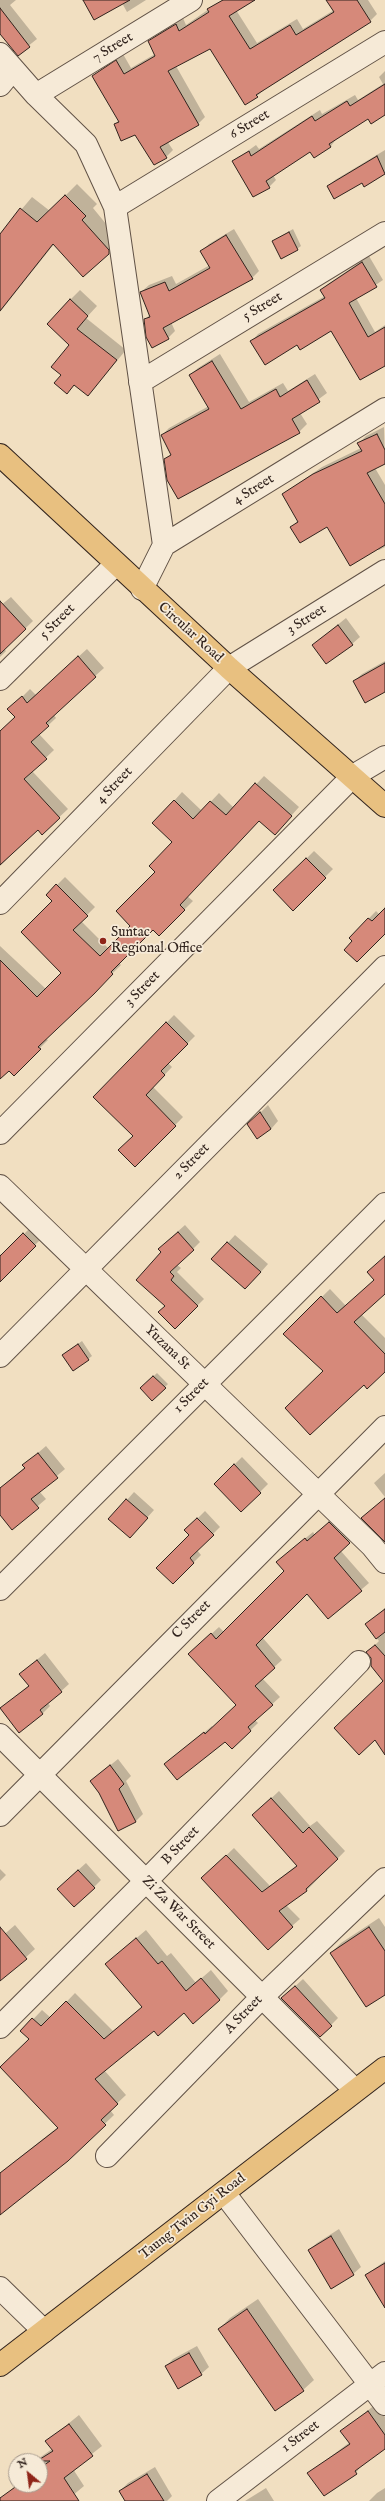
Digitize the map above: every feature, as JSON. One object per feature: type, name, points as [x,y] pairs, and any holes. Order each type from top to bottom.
[{"type":"main road","name":"Circular Road","points":[[1,459],[229,668],[353,776],[385,806]]},
{"type":"main road","name":"Taung Twin Gyi Road","points":[[0,2365],[385,2068]]},
{"type":"street","name":"7 Street","points":[[36,95],[191,0]]},
{"type":"street","name":"6 Street","points":[[115,207],[385,42]]},
{"type":"street","points":[[4,69],[36,95],[86,144],[115,207],[164,545],[142,589]]},
{"type":"street","name":"5 Street","points":[[140,382],[385,233]]},
{"type":"street","name":"4 Street","points":[[164,545],[385,409]]},
{"type":"street","name":"5 Street","points":[[0,679],[116,564]]},
{"type":"street","name":"3 Street","points":[[229,668],[385,571]]},
{"type":"street","name":"4 Street","points":[[0,903],[229,668]]},
{"type":"street","points":[[353,776],[385,757]]},
{"type":"street","name":"3 Street","points":[[0,1133],[353,776]]},
{"type":"street","name":"2 Street","points":[[0,1356],[385,967]]},
{"type":"street","name":"Yuzana St","points":[[0,1186],[318,1493],[385,1562]]},
{"type":"street","name":"1 Street","points":[[0,1589],[385,1204]]},
{"type":"street","name":"C Street","points":[[0,1815],[385,1426]]},
{"type":"street","name":"B Street","points":[[0,2027],[146,1882],[359,1662]]},
{"type":"street","name":"Zi Za War Street","points":[[0,1735],[355,2090]]},
{"type":"street","name":"A Street","points":[[107,2156],[262,1997],[385,1879]]},
{"type":"street","points":[[224,2193],[378,2379],[385,2404]]},
{"type":"street","points":[[0,2288],[44,2331]]},
{"type":"street","name":"1 Street","points":[[218,2501],[378,2379]]},
{"type":"building","points":[[83,0],[130,0],[94,20]]},
{"type":"building","points":[[223,0],[255,0],[229,16],[250,49],[290,25],[296,35],[334,12],[326,0],[357,0],[371,22],[256,95],[258,97],[245,105],[210,49],[168,71],[199,125],[160,147],[167,158],[154,165],[135,135],[121,141],[114,124],[119,122],[92,76],[116,60],[124,74],[155,56],[148,41],[176,24],[179,31],[209,12],[207,9]]},
{"type":"building","points":[[0,8],[30,47],[18,56],[0,34]]},
{"type":"building","points":[[385,84],[385,115],[371,124],[368,119],[329,144],[331,147],[314,158],[310,152],[266,181],[270,188],[253,197],[232,161],[249,151],[251,156],[312,116],[315,121],[347,101],[350,106]]},
{"type":"building","points":[[377,156],[385,174],[364,187],[362,183],[334,199],[327,186]]},
{"type":"building","points":[[65,195],[86,216],[82,220],[109,250],[109,254],[83,277],[53,244],[0,311],[0,234],[20,208],[37,222]]},
{"type":"building","points":[[289,232],[298,250],[281,259],[272,241]]},
{"type":"building","points":[[226,235],[253,279],[163,328],[169,339],[152,348],[146,337],[144,319],[150,317],[140,292],[165,282],[169,291],[210,268],[200,251]]},
{"type":"building","points":[[362,262],[377,287],[349,303],[368,337],[385,327],[385,366],[360,380],[331,331],[300,350],[297,345],[265,365],[250,341],[325,298],[320,290]]},
{"type":"building","points":[[70,299],[88,316],[77,329],[117,360],[88,396],[74,385],[67,394],[54,383],[61,375],[51,367],[69,345],[47,324]]},
{"type":"building","points":[[212,361],[241,409],[276,389],[280,397],[307,380],[320,402],[292,419],[300,433],[178,499],[167,480],[164,459],[171,455],[161,435],[209,409],[189,375]]},
{"type":"building","points":[[377,434],[385,450],[385,464],[367,473],[385,504],[385,545],[350,566],[327,527],[300,543],[290,527],[298,522],[282,494],[313,474],[362,451],[357,443]]},
{"type":"building","points":[[0,601],[26,629],[0,654]]},
{"type":"building","points":[[338,625],[353,645],[326,664],[312,645]]},
{"type":"building","points":[[78,656],[96,677],[46,723],[49,726],[31,742],[47,759],[24,779],[60,818],[42,835],[38,830],[0,865],[0,731],[15,717],[7,709],[22,696],[27,703]]},
{"type":"building","points":[[385,663],[385,692],[365,703],[353,681]]},
{"type":"building","points":[[255,783],[292,816],[275,835],[259,821],[180,905],[185,910],[159,936],[153,930],[111,972],[113,974],[94,994],[38,1047],[41,1049],[14,1076],[9,1071],[0,1079],[0,960],[37,997],[61,973],[21,932],[52,901],[46,895],[56,884],[88,916],[73,930],[100,956],[130,926],[116,911],[155,872],[149,866],[172,842],[152,823],[174,800],[193,819],[210,801],[226,815]]},
{"type":"building","points":[[306,858],[326,878],[293,911],[273,890]]},
{"type":"building","points":[[385,908],[385,934],[357,962],[344,950],[352,941],[349,938],[368,918],[372,921]]},
{"type":"building","points":[[166,1022],[188,1044],[161,1071],[165,1075],[146,1095],[176,1126],[135,1167],[118,1150],[133,1136],[93,1097]]},
{"type":"building","points":[[260,1112],[271,1129],[257,1139],[247,1124]]},
{"type":"building","points":[[178,1232],[194,1250],[170,1272],[174,1276],[171,1280],[198,1306],[175,1329],[158,1312],[165,1306],[136,1280],[161,1252],[158,1249]]},
{"type":"building","points":[[23,1233],[36,1246],[0,1282],[0,1256]]},
{"type":"building","points":[[227,1242],[261,1272],[245,1289],[211,1259]]},
{"type":"building","points":[[385,1256],[385,1294],[354,1322],[385,1354],[385,1372],[367,1389],[364,1385],[310,1435],[285,1408],[323,1371],[283,1334],[321,1296],[337,1313],[374,1280],[367,1272]]},
{"type":"building","points":[[78,1344],[89,1360],[73,1371],[62,1355]]},
{"type":"building","points":[[153,1376],[166,1388],[152,1401],[140,1388]]},
{"type":"building","points":[[38,1453],[58,1478],[31,1499],[39,1508],[12,1530],[0,1515],[0,1488],[25,1468],[22,1465]]},
{"type":"building","points":[[234,1464],[261,1493],[241,1512],[214,1484]]},
{"type":"building","points":[[385,1498],[385,1542],[361,1518]]},
{"type":"building","points":[[126,1499],[148,1518],[130,1538],[108,1519]]},
{"type":"building","points":[[197,1518],[214,1535],[190,1558],[194,1563],[173,1584],[156,1568],[189,1535],[184,1530]]},
{"type":"building","points":[[329,1522],[350,1543],[334,1558],[362,1591],[328,1619],[307,1594],[256,1645],[275,1668],[255,1686],[273,1705],[248,1727],[251,1731],[232,1749],[225,1742],[177,1780],[164,1764],[204,1732],[205,1734],[236,1705],[188,1654],[211,1633],[216,1639],[284,1571],[276,1562],[305,1538],[307,1541]]},
{"type":"building","points":[[385,1609],[385,1632],[376,1639],[365,1624]]},
{"type":"building","points":[[375,1645],[385,1656],[385,1755],[375,1740],[359,1755],[334,1728],[383,1681],[371,1666],[371,1658],[366,1652]]},
{"type":"building","points":[[37,1660],[62,1692],[40,1710],[43,1714],[19,1733],[0,1708],[29,1686],[19,1674]]},
{"type":"building","points":[[110,1765],[124,1784],[119,1789],[136,1822],[118,1831],[99,1793],[90,1781]]},
{"type":"building","points":[[271,1798],[303,1833],[309,1827],[338,1859],[306,1889],[307,1891],[279,1911],[293,1927],[268,1950],[201,1878],[226,1855],[262,1892],[297,1866],[252,1815]]},
{"type":"building","points":[[78,1870],[95,1888],[74,1907],[57,1889]]},
{"type":"building","points":[[0,1927],[27,1959],[0,1981]]},
{"type":"building","points":[[369,1927],[385,1951],[385,1995],[366,2007],[330,1953]]},
{"type":"building","points":[[136,1938],[158,1964],[162,1961],[186,1991],[201,1978],[220,2000],[193,2024],[184,2013],[158,2036],[154,2031],[95,2079],[118,2104],[101,2120],[106,2125],[68,2161],[0,2215],[0,2173],[58,2128],[0,2067],[29,2039],[20,2031],[32,2018],[41,2026],[66,2001],[104,2039],[142,2007],[105,1964]]},
{"type":"building","points":[[295,1986],[332,2026],[320,2037],[281,1998]]},
{"type":"building","points":[[331,2236],[354,2275],[331,2289],[308,2250]]},
{"type":"building","points":[[385,2263],[385,2308],[365,2275]]},
{"type":"building","points":[[247,2309],[304,2391],[275,2411],[218,2329]]},
{"type":"building","points":[[189,2353],[202,2375],[178,2389],[165,2366]]},
{"type":"building","points":[[368,2411],[385,2435],[385,2449],[355,2471],[357,2474],[324,2496],[307,2473],[350,2444],[340,2431]]},
{"type":"building","points":[[69,2424],[93,2456],[64,2478],[79,2501],[0,2501],[0,2498],[8,2492],[48,2493],[48,2462],[50,2461],[48,2461],[48,2454],[53,2451],[45,2441]]},
{"type":"building","points":[[147,2474],[164,2501],[125,2501],[119,2491]]},
{"type":"place","name":"Suntac Regional Office","points":[[103,941]]}]
